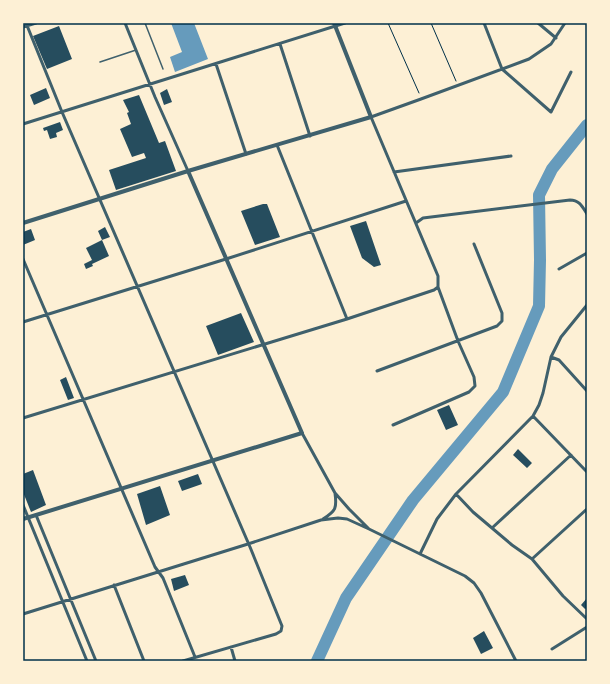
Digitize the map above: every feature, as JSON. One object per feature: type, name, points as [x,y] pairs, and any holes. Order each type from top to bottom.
[{"type":"street","points":[[36,23],[25,25],[213,461],[282,626],[281,631],[276,634],[182,661]]},
{"type":"street","points":[[125,23],[150,84],[302,433],[335,493],[349,510],[369,529]]},
{"type":"street","points":[[23,124],[345,23]]},
{"type":"street","points":[[484,23],[502,69],[551,112],[571,72]]},
{"type":"street","points":[[538,23],[556,38]]},
{"type":"street","points":[[23,223],[188,171],[371,117],[458,86],[534,57],[545,50],[556,38],[565,23]]},
{"type":"street","points":[[335,25],[371,117],[438,276],[438,287],[458,341],[474,377],[475,386],[470,392],[393,425]]},
{"type":"street","points":[[280,44],[310,136]]},
{"type":"street","points":[[216,64],[246,154]]},
{"type":"street","points":[[277,145],[347,319]]},
{"type":"street","points":[[394,172],[511,156]]},
{"type":"street","points":[[416,223],[423,218],[576,200],[581,204],[587,214]]},
{"type":"street","points":[[23,322],[312,232],[406,201]]},
{"type":"street","points":[[377,371],[497,326],[502,321],[502,313],[474,244]]},
{"type":"street","points":[[559,269],[587,253]]},
{"type":"street","points":[[23,259],[155,567],[163,578],[195,657]]},
{"type":"street","points":[[23,418],[347,319],[434,290],[438,287]]},
{"type":"street","points":[[585,306],[587,311]]},
{"type":"street","points":[[420,554],[437,519],[456,494],[533,416],[543,393],[551,357],[561,337],[585,306]]},
{"type":"street","points":[[551,357],[559,360],[587,391]]},
{"type":"street","points":[[533,416],[587,472]]},
{"type":"street","points":[[23,519],[302,433]]},
{"type":"street","points":[[492,528],[571,455]]},
{"type":"street","points":[[321,520],[332,513],[335,509],[335,493]]},
{"type":"street","points":[[456,494],[473,512],[512,546],[532,559],[563,596],[587,619]]},
{"type":"street","points":[[23,505],[87,661]]},
{"type":"street","points":[[532,559],[587,509]]},
{"type":"street","points":[[36,515],[72,599],[96,661]]},
{"type":"street","points":[[23,614],[321,520],[338,518],[347,519],[390,538],[465,576],[474,584],[488,605],[516,661]]},
{"type":"street","points":[[114,585],[144,661]]},
{"type":"street","points":[[552,649],[587,627]]},
{"type":"street","points":[[231,647],[236,661]]},
{"type":"lane","points":[[145,23],[163,69]]},
{"type":"lane","points":[[100,62],[136,50]]},
{"type":"path","points":[[388,23],[421,99]]},
{"type":"path","points":[[431,23],[458,86]]},
{"type":"water","points":[[171,23],[194,23],[208,59],[175,72],[170,57],[182,52]]},
{"type":"building","points":[[59,26],[72,59],[47,69],[33,36]]},
{"type":"building","points":[[46,88],[50,98],[34,105],[30,95]]},
{"type":"building","points":[[167,89],[172,102],[164,105],[160,93]]},
{"type":"building","points":[[139,95],[159,143],[165,141],[176,171],[116,190],[109,170],[146,158],[144,153],[132,157],[120,129],[131,124],[127,113],[129,112],[123,100]]},
{"type":"building","points":[[60,122],[63,130],[56,133],[57,137],[50,139],[47,130],[44,131],[43,128]]},
{"type":"building","points":[[267,204],[280,237],[255,245],[241,211]]},
{"type":"building","points":[[366,221],[381,265],[374,267],[362,258],[350,226]]},
{"type":"building","points":[[105,227],[110,237],[102,240],[98,231]]},
{"type":"building","points":[[31,229],[35,240],[23,245],[23,232]]},
{"type":"building","points":[[102,240],[109,256],[92,264],[93,266],[86,269],[84,264],[92,260],[86,248]]},
{"type":"building","points":[[241,313],[254,342],[218,355],[206,326]]},
{"type":"building","points":[[66,377],[74,398],[68,400],[60,380]]},
{"type":"building","points":[[449,405],[458,425],[446,430],[437,410]]},
{"type":"building","points":[[518,449],[532,463],[527,468],[513,455]]},
{"type":"building","points":[[33,470],[46,505],[31,512],[23,492],[23,474]]},
{"type":"building","points":[[198,474],[202,484],[182,491],[178,481]]},
{"type":"building","points":[[160,486],[170,515],[146,525],[137,494]]},
{"type":"building","points":[[185,575],[189,585],[174,591],[171,579]]},
{"type":"building","points":[[587,598],[587,608],[585,609],[581,605]]},
{"type":"building","points":[[484,631],[493,648],[481,654],[473,638]]},
{"type":"waterway","points":[[317,661],[346,598],[413,500],[503,392],[539,306],[539,195],[552,169],[587,125]]}]
